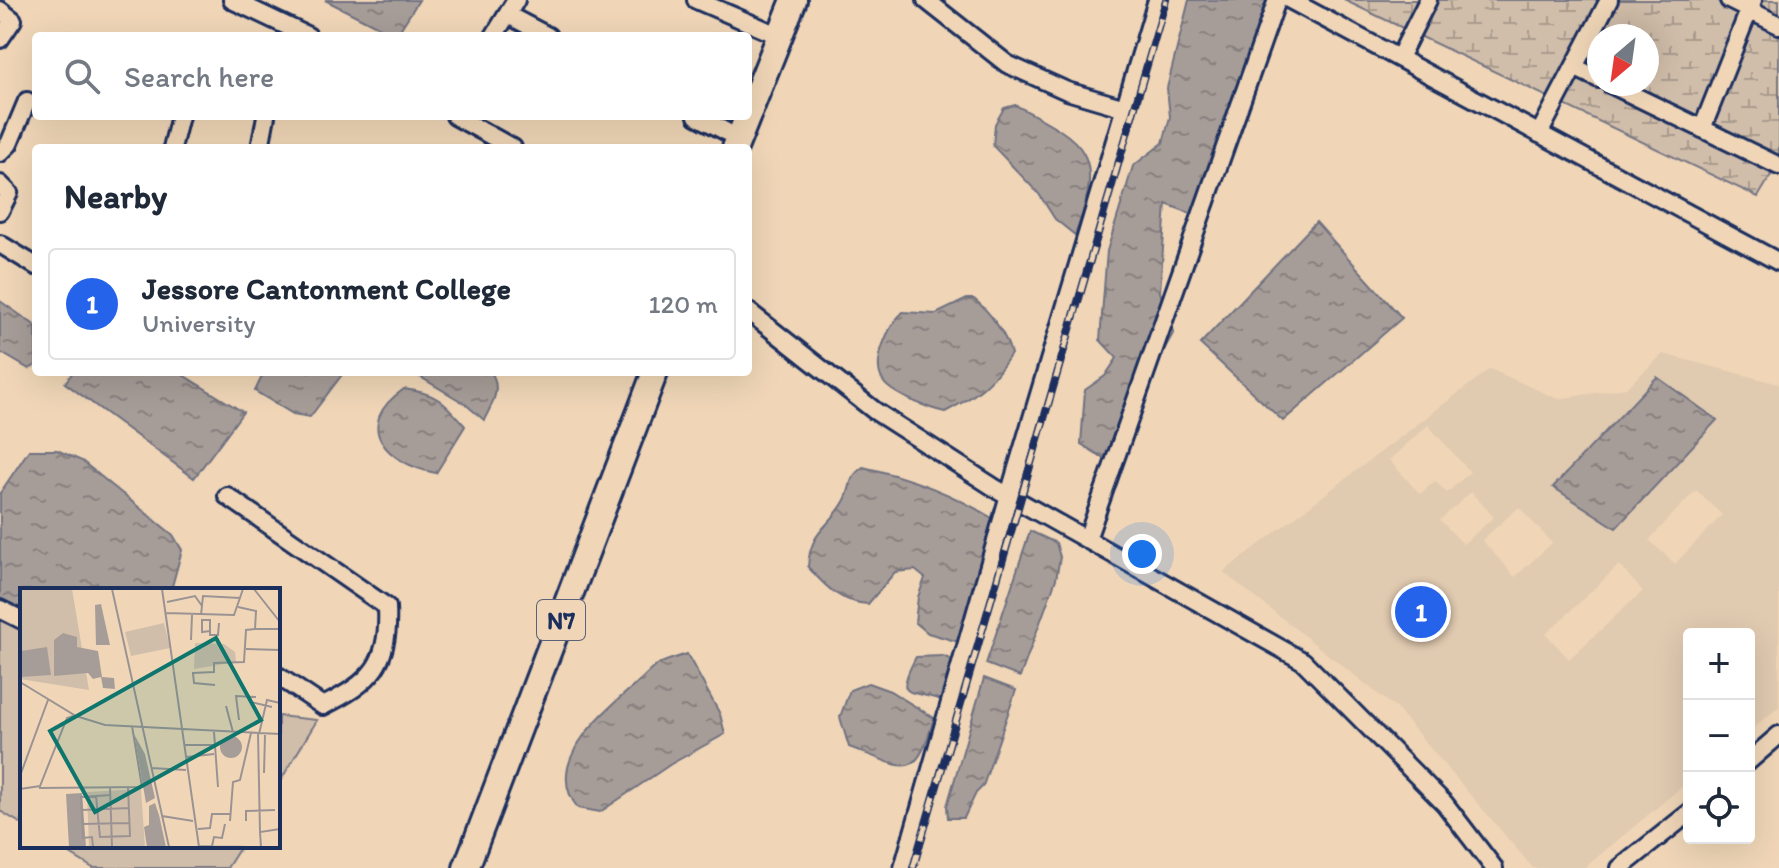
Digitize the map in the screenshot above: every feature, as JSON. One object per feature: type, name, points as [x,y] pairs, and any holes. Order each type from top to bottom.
[{"type":"highway","points":[[752,104],[794,0]]},
{"type":"highway","points":[[736,143],[745,120]]},
{"type":"highway","name":"N7","points":[[466,868],[653,376]]},
{"type":"street","points":[[232,0],[286,31]]},
{"type":"street","points":[[696,0],[780,36]]},
{"type":"street","points":[[926,0],[1007,64],[1067,91],[1125,108]]},
{"type":"street","points":[[903,868],[1009,495],[1157,0]]},
{"type":"street","points":[[1087,539],[1277,0]]},
{"type":"street","points":[[1290,0],[1779,262]]},
{"type":"street","points":[[1399,58],[1428,0]]},
{"type":"street","points":[[1539,134],[1609,0]]},
{"type":"street","points":[[1729,0],[1751,5],[1779,25]]},
{"type":"street","points":[[1702,129],[1751,5]]},
{"type":"street","points":[[496,32],[512,7],[543,32]]},
{"type":"street","points":[[0,10],[13,20],[0,39]]},
{"type":"street","points":[[1574,67],[1587,73]]},
{"type":"street","points":[[1635,96],[1779,166]]},
{"type":"street","points":[[0,153],[9,144],[27,101]]},
{"type":"street","points":[[173,144],[179,120]]},
{"type":"street","points":[[261,144],[265,120]]},
{"type":"street","points":[[462,120],[506,144]]},
{"type":"street","points":[[703,120],[736,143]]},
{"type":"street","points":[[0,184],[9,193],[0,211]]},
{"type":"street","points":[[0,244],[32,264]]},
{"type":"street","points":[[752,314],[875,411],[1009,495],[1303,661],[1445,804],[1494,868]]},
{"type":"street","points":[[227,496],[387,607],[388,636],[376,667],[353,692],[323,706],[280,677]]},
{"type":"street","points":[[0,609],[20,619]]},
{"type":"street","points":[[1755,756],[1779,735]]},
{"type":"street","points":[[1620,868],[1683,818]]},
{"type":"shaded area","points":[[1663,354],[1779,384],[1779,707],[1755,726],[1755,628],[1683,628],[1683,786],[1584,868],[1533,868],[1396,708],[1223,572],[1490,369],[1558,399],[1626,388]],"holes":[[[1428,425],[1470,472],[1447,493],[1435,481],[1420,494],[1389,460]],[[1696,490],[1722,515],[1675,564],[1649,540]],[[1471,492],[1494,517],[1463,544],[1440,520]],[[1519,507],[1552,543],[1515,577],[1482,540]],[[1619,565],[1643,591],[1569,659],[1546,634]]]},
{"type":"green space","points":[[1344,0],[1779,0],[1779,162],[1758,197]]},
{"type":"green space","points":[[0,616],[20,627],[20,823],[0,811]]},
{"type":"green space","points":[[280,716],[317,720],[280,782]]},
{"type":"green space","points":[[60,848],[240,848],[227,868],[93,868]]},
{"type":"water","points":[[325,0],[419,0],[399,32],[388,32]]},
{"type":"water","points":[[1189,0],[1278,0],[1258,56],[1253,92],[1213,211],[1206,219],[1166,204],[1160,292],[1174,332],[1152,371],[1110,462],[1081,444],[1085,390],[1105,376],[1117,358],[1100,340],[1107,251],[1133,166],[1163,143],[1170,117],[1167,88]]},
{"type":"water","points":[[1015,105],[1059,129],[1083,153],[1089,185],[1075,235],[1055,219],[1039,194],[993,146],[995,124],[1004,108]]},
{"type":"water","points":[[1316,222],[1402,318],[1283,421],[1200,344]]},
{"type":"water","points":[[967,299],[974,299],[991,317],[1011,354],[990,381],[974,395],[945,412],[911,400],[887,386],[880,373],[880,355],[887,335],[903,312],[936,314]]},
{"type":"water","points":[[0,301],[32,323],[32,367],[29,369],[0,352]]},
{"type":"water","points":[[70,376],[184,376],[243,412],[194,478],[65,383]]},
{"type":"water","points":[[262,376],[341,376],[310,417],[293,414],[255,391]]},
{"type":"water","points":[[419,376],[493,376],[496,390],[484,420],[464,403]]},
{"type":"water","points":[[1657,377],[1717,420],[1616,528],[1553,487]]},
{"type":"water","points":[[404,389],[439,400],[465,426],[436,473],[403,461],[381,442],[377,429],[379,416]]},
{"type":"water","points":[[29,450],[57,450],[82,461],[173,535],[182,550],[172,588],[20,588],[20,617],[0,604],[0,493]]},
{"type":"water","points":[[863,467],[930,487],[992,518],[993,530],[970,616],[959,642],[928,633],[915,622],[918,597],[925,578],[915,570],[895,572],[868,604],[835,593],[808,567],[817,536],[839,509],[852,479]]},
{"type":"water","points":[[1030,531],[1056,543],[1060,557],[1056,579],[1020,677],[986,664]]},
{"type":"water","points":[[687,654],[720,714],[725,734],[671,764],[600,812],[578,808],[569,792],[567,775],[579,743],[603,714],[653,668]]},
{"type":"water","points":[[943,656],[952,660],[956,667],[944,701],[909,691],[906,681],[916,657]]},
{"type":"water","points":[[984,678],[1016,690],[983,786],[976,793],[964,818],[948,818],[947,806]]},
{"type":"water","points":[[868,683],[890,691],[934,718],[921,754],[914,762],[905,766],[895,765],[849,747],[840,717],[850,690]]},
{"type":"railway","points":[[913,868],[1166,0]]},
{"type":"place","name":"Jessore Cantonment College","points":[[1421,612]]}]
